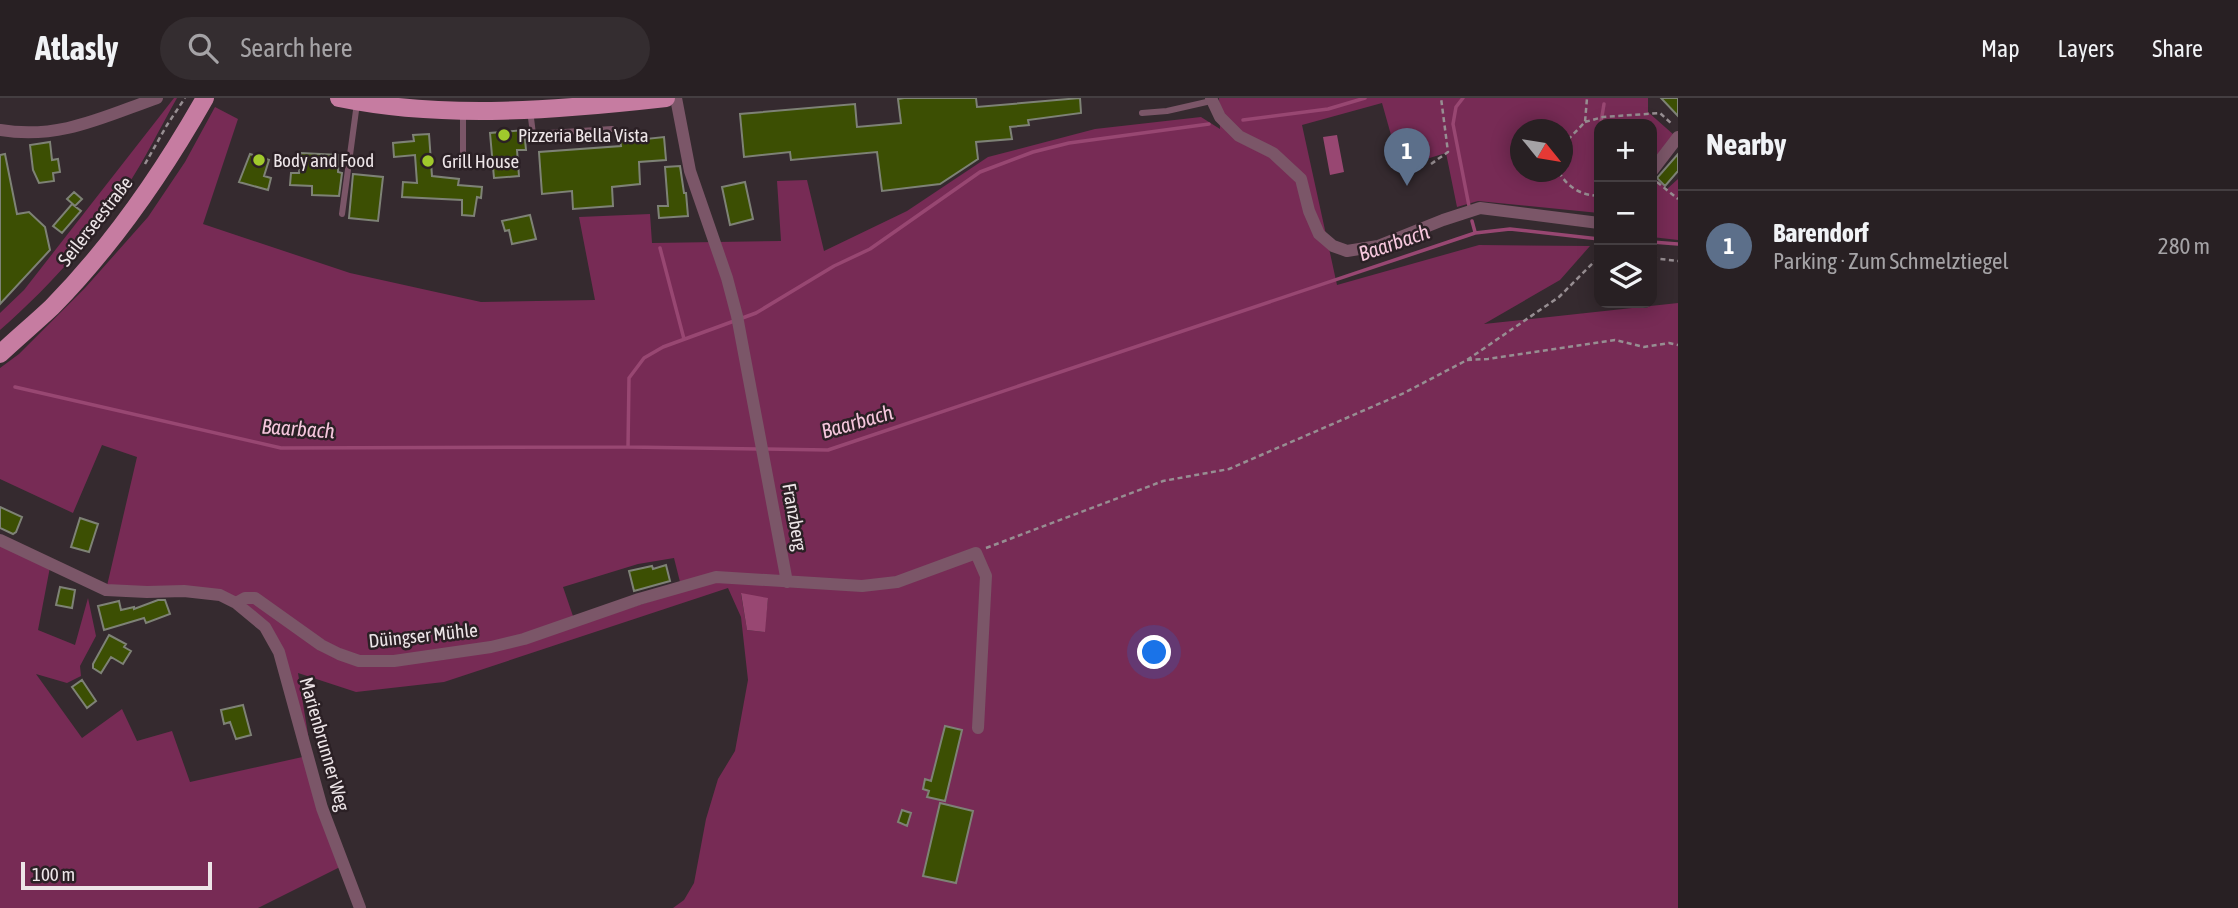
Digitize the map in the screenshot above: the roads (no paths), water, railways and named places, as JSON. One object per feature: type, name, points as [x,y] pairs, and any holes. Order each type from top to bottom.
[{"type":"main road","name":"Seilerseestraße","points":[[0,354],[52,306],[124,221],[162,169],[205,98]]},
{"type":"main road","points":[[348,100],[417,109],[463,111],[530,109],[666,98]]},
{"type":"street","points":[[0,130],[21,134],[61,131],[157,98]]},
{"type":"street","name":"Franzberg","points":[[676,98],[690,170],[727,278],[738,322],[787,582]]},
{"type":"street","points":[[1211,99],[1220,117],[1240,136],[1273,152],[1301,180],[1309,211],[1319,234],[1333,246],[1347,251],[1378,246],[1480,208],[1594,222]]},
{"type":"street","points":[[1657,164],[1678,137]]},
{"type":"street","name":"Düingser Mühle","points":[[0,540],[106,590],[184,591],[220,595],[236,603],[245,598],[255,598],[321,645],[359,661],[394,661],[491,647],[524,639],[639,599],[716,577],[735,576],[787,582]]},
{"type":"street","points":[[787,582],[862,586],[897,582],[976,553],[986,576],[978,728]]},
{"type":"street","name":"Marienbrunner Weg","points":[[236,603],[265,627],[279,652],[322,808],[360,908]]},
{"type":"lane","points":[[1142,113],[1167,111],[1211,99]]},
{"type":"lane","points":[[342,214],[348,100]]},
{"type":"lane","points":[[530,109],[533,134],[612,129]]},
{"type":"lane","points":[[463,111],[463,165]]},
{"type":"waterway","points":[[1243,120],[1328,109],[1365,98]]},
{"type":"waterway","points":[[1463,98],[1456,107],[1453,124],[1469,206]]},
{"type":"waterway","points":[[1602,119],[1604,104]]},
{"type":"waterway","points":[[628,447],[629,378],[644,358],[663,347],[756,313],[834,266],[870,249],[980,172],[1033,152],[1069,143],[1209,124]]},
{"type":"waterway","points":[[1472,221],[1475,232]]},
{"type":"waterway","name":"Baarbach","points":[[766,449],[828,450],[1475,233],[1510,229],[1594,238]]},
{"type":"waterway","name":"Baarbach","points":[[1657,242],[1678,244]]},
{"type":"waterway","points":[[660,248],[684,339]]},
{"type":"waterway","name":"Baarbach","points":[[15,387],[281,448],[758,449]]},
{"type":"place","name":"Pizzeria Bella Vista","points":[[504,135]]},
{"type":"place","name":"Body and Food","points":[[259,160]]},
{"type":"place","name":"Grill House","points":[[428,161]]},
{"type":"place","name":"Barendorf","points":[[1407,186]]}]
